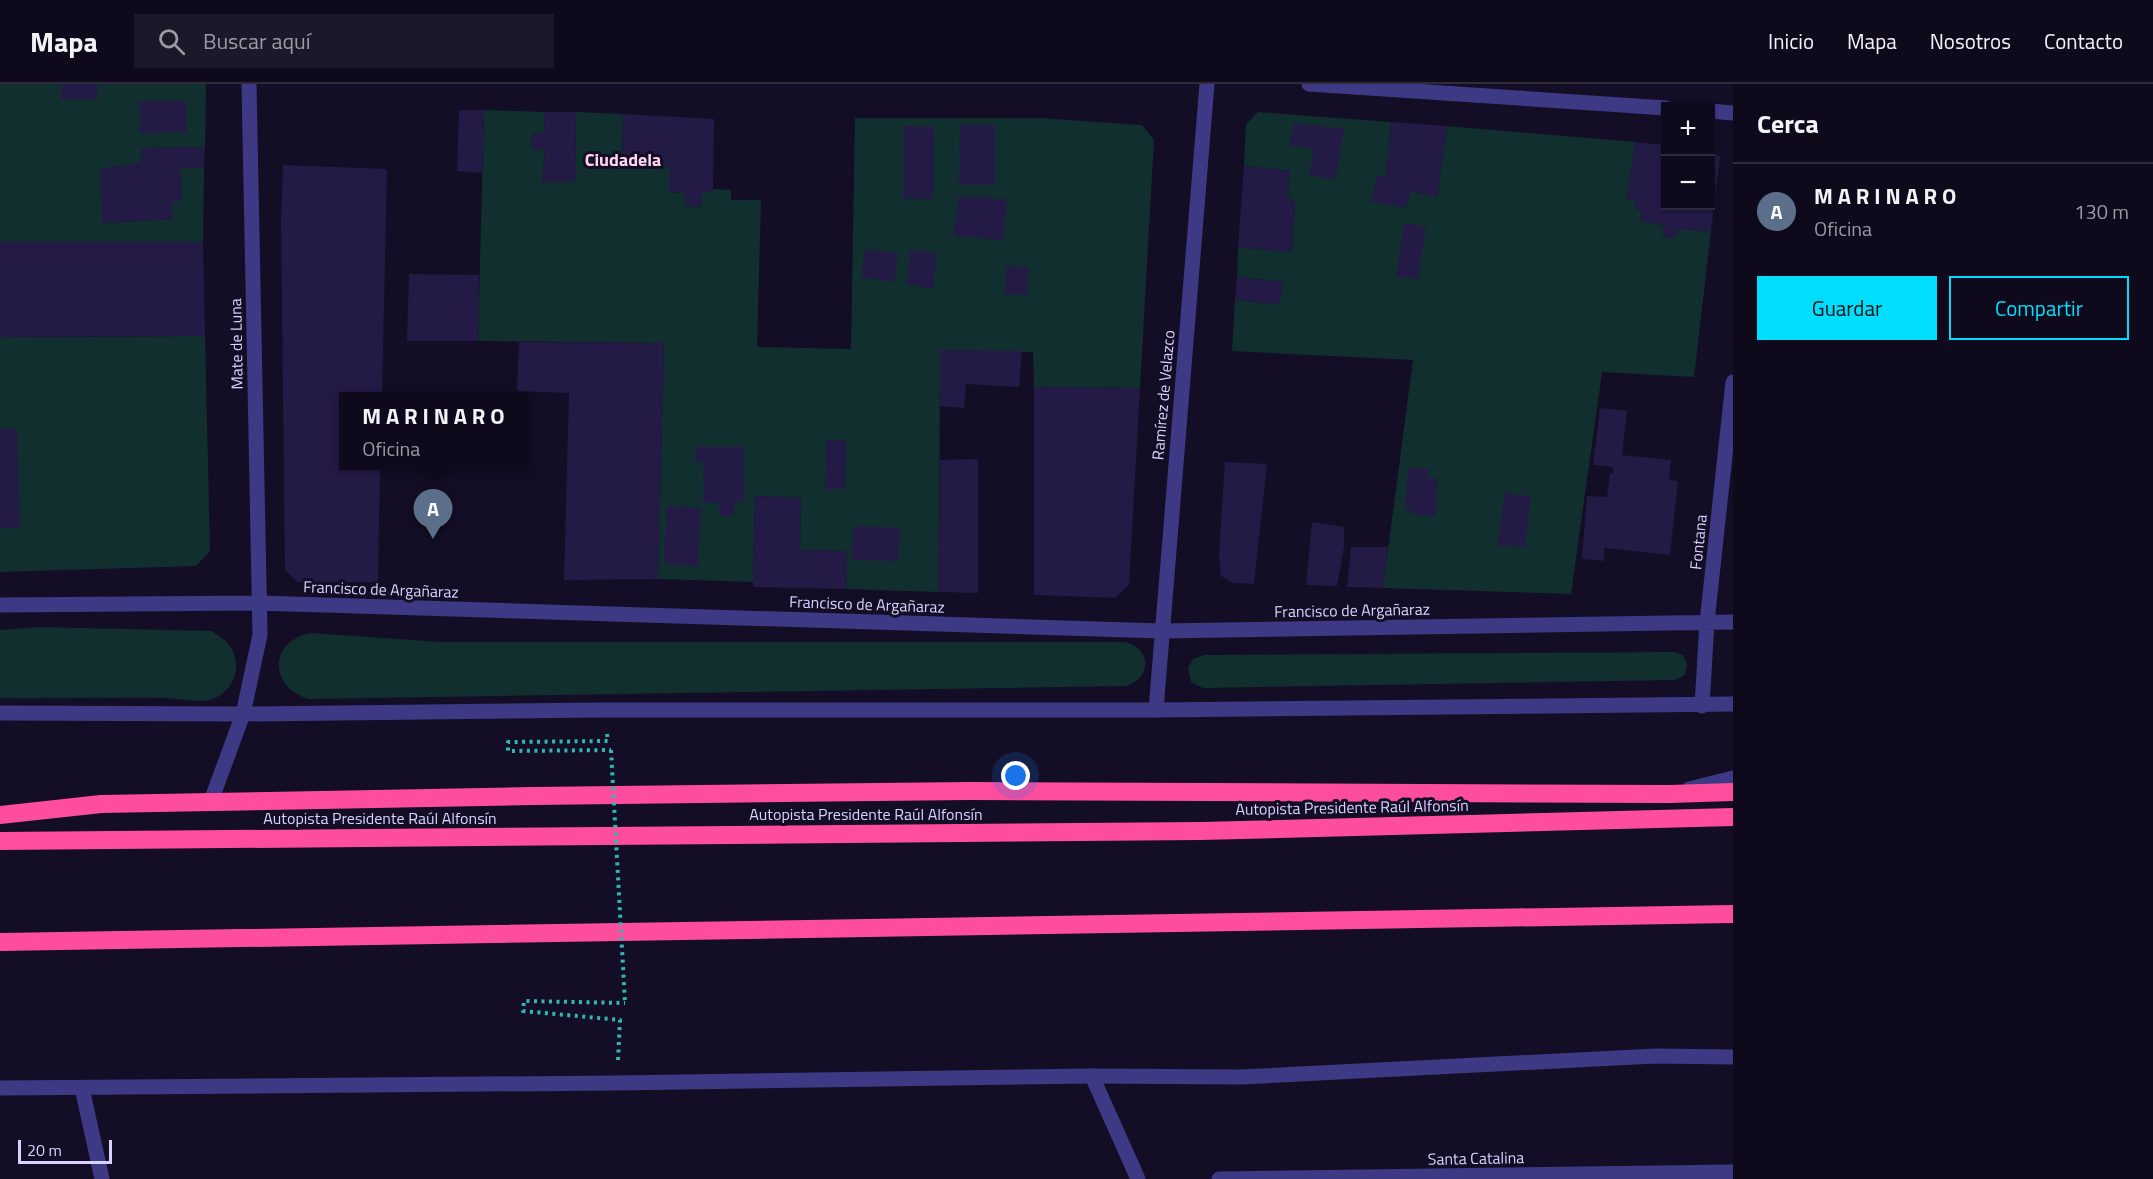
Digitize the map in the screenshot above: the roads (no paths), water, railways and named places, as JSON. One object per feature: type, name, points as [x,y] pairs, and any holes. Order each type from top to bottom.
[{"type":"highway","points":[[0,815],[101,804],[211,801],[969,791],[1670,794],[1733,792]]},
{"type":"highway","name":"Autopista Presidente Raúl Alfonsín","points":[[0,841],[1201,831],[1733,817]]},
{"type":"highway","points":[[0,942],[1733,914]]},
{"type":"street","name":"Mate de Luna","points":[[211,801],[243,714],[260,635],[249,84]]},
{"type":"street","name":"Ramírez de Velazco","points":[[1156,710],[1207,84]]},
{"type":"street","points":[[1309,84],[1661,108]]},
{"type":"street","points":[[1715,111],[1733,113]]},
{"type":"street","name":"Fontana","points":[[1702,706],[1707,622],[1733,382]]},
{"type":"street","name":"Francisco de Argañaraz","points":[[0,605],[259,603],[1162,631],[1733,622]]},
{"type":"street","points":[[0,713],[1156,710],[1733,704]]},
{"type":"street","points":[[1670,794],[1733,778]]},
{"type":"street","points":[[0,1088],[1092,1076],[1241,1077],[1655,1056],[1733,1057]]},
{"type":"street","points":[[1092,1076],[1137,1179]]},
{"type":"street","points":[[82,1088],[102,1179]]},
{"type":"street","name":"Santa Catalina","points":[[1219,1179],[1605,1177],[1733,1172]]},
{"type":"place","name":"M A R I N A R O","points":[[433,539]]},
{"type":"district","name":"Ciudadela","points":[[623,159]]}]
